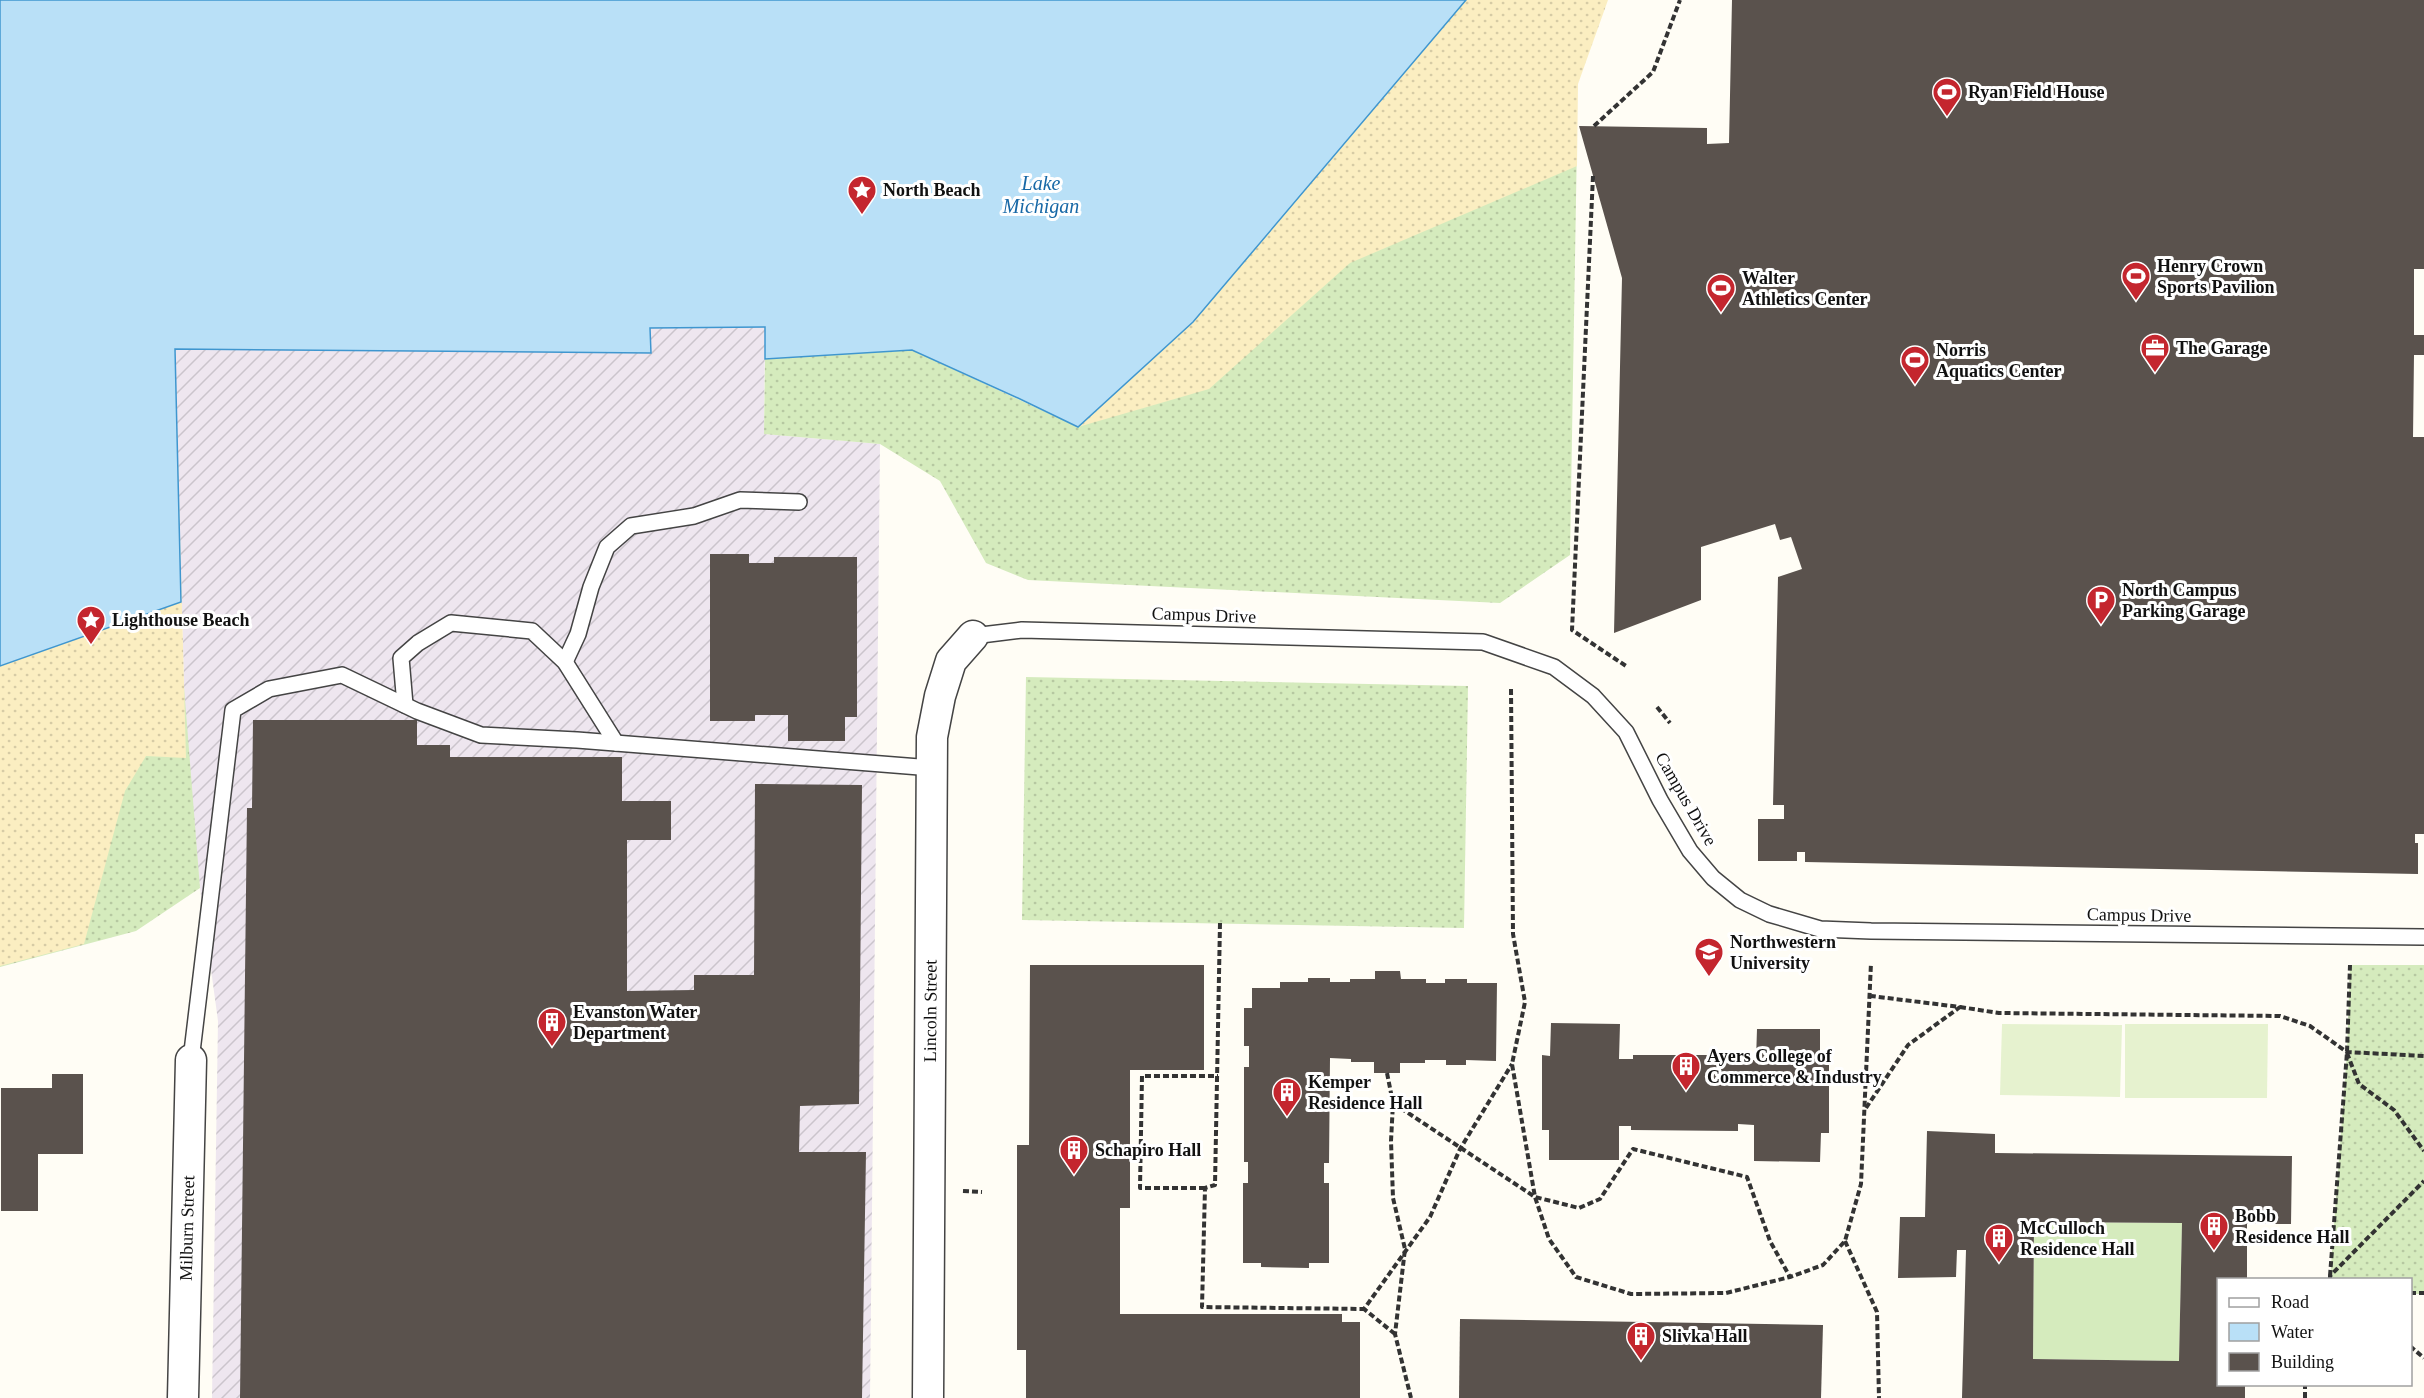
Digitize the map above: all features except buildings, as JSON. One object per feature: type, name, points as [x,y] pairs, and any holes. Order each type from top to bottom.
[{"type":"street","name":"Lincoln Street","points":[[928,1398],[932,737],[940,696],[951,661],[974,636]]},
{"type":"street","name":"Milburn Street","points":[[183,1398],[191,1060]]},
{"type":"lane","points":[[565,662],[578,634],[591,587],[608,547],[631,526],[694,516],[740,500],[799,502]]},
{"type":"lane","points":[[405,705],[401,658],[452,623],[532,631],[565,662],[616,743]]},
{"type":"lane","name":"Campus Drive","points":[[974,636],[1022,630],[1484,642],[1554,667],[1593,696],[1626,732],[1660,800],[1690,851],[1713,878],[1740,900],[1769,914],[1820,928],[1871,931],[2424,937]]},
{"type":"lane","points":[[191,1060],[233,710],[269,689],[342,675],[405,705],[481,735],[616,743],[932,768]]},
{"type":"path","points":[[1594,126],[1653,72],[1680,0]]},
{"type":"path","points":[[1593,176],[1572,630],[1626,666]]},
{"type":"path","points":[[1364,1310],[1430,1217],[1460,1149],[1512,1064],[1525,1002],[1513,934],[1511,689]]},
{"type":"path","points":[[1657,707],[1670,723]]},
{"type":"path","points":[[1218,1076],[1142,1076],[1140,1188],[1205,1188],[1215,1185],[1218,1076],[1220,923]]},
{"type":"path","points":[[1512,1064],[1536,1197],[1549,1239],[1576,1277],[1631,1294],[1726,1293],[1791,1277],[1823,1265],[1845,1241],[1861,1184],[1871,963]]},
{"type":"path","points":[[2330,1278],[2347,1052],[2350,965]]},
{"type":"path","points":[[1871,996],[1999,1013],[2280,1016],[2310,1026],[2347,1052],[2424,1056]]},
{"type":"path","points":[[1866,1109],[1908,1045],[1960,1007]]},
{"type":"path","points":[[2347,1052],[2360,1084],[2394,1110],[2424,1151]]},
{"type":"path","points":[[1387,1073],[1393,1103],[1391,1141],[1393,1198],[1406,1249],[1395,1334],[1411,1398]]},
{"type":"path","points":[[1393,1103],[1536,1197],[1579,1208],[1600,1199],[1633,1149],[1747,1177],[1770,1241],[1791,1277]]},
{"type":"path","points":[[2330,1278],[2424,1181]]},
{"type":"path","points":[[1205,1188],[1203,1307],[1364,1310],[1395,1334]]},
{"type":"path","points":[[959,1191],[982,1192]]},
{"type":"path","points":[[1845,1241],[1877,1312],[1879,1398]]},
{"type":"path","points":[[2412,1348],[2424,1358]]},
{"type":"shaded area","points":[[765,327],[764,434],[880,444],[870,1398],[212,1398],[218,1021],[200,888],[186,758],[175,349],[651,353],[650,328]]},
{"type":"green space","points":[[1577,141],[1570,555],[1500,603],[1028,580],[986,563],[940,481],[880,444],[764,434],[765,359],[912,350],[1078,427],[1278,267]]},
{"type":"green space","points":[[1026,677],[1468,686],[1464,928],[1022,920]]},
{"type":"green space","points":[[184,687],[200,888],[136,931],[0,967],[0,731]]},
{"type":"green space","points":[[2350,965],[2424,965],[2424,1294],[2412,1294],[2412,1278],[2330,1278],[2347,1052]]},
{"type":"green space","points":[[2002,1024],[2122,1025],[2120,1097],[2000,1095]]},
{"type":"green space","points":[[2125,1024],[2268,1024],[2267,1098],[2125,1098]]},
{"type":"green space","points":[[2034,1222],[2182,1223],[2179,1361],[2033,1359]]},
{"type":"sand","name":"Lake Michigan","points":[[639,0],[1608,0],[1578,84],[1577,166],[1350,263],[1209,389],[1078,427],[912,350],[765,359],[765,327],[650,328],[651,353],[175,349],[186,758],[146,756],[125,791],[84,944],[0,966],[0,354]]},
{"type":"water","name":"Lake Michigan","points":[[0,0],[1466,0],[1193,322],[1078,427],[912,350],[765,359],[765,327],[650,328],[651,353],[175,349],[181,602],[0,666]]},
{"type":"place","name":"Ryan Field House","points":[[1947,118]]},
{"type":"place","name":"North Beach","points":[[862,216]]},
{"type":"place","name":"Henry Crown Sports Pavilion","points":[[2136,302]]},
{"type":"place","name":"Walter Athletics Center","points":[[1721,314]]},
{"type":"place","name":"The Garage","points":[[2155,374]]},
{"type":"place","name":"Norris Aquatics Center","points":[[1915,386]]},
{"type":"place","name":"North Campus Parking Garage","points":[[2101,626]]},
{"type":"place","name":"Lighthouse Beach","points":[[91,646]]},
{"type":"place","name":"Northwestern University","points":[[1709,978]]},
{"type":"place","name":"Evanston Water Department","points":[[552,1048]]},
{"type":"place","name":"Ayers College of Commerce & Industry","points":[[1686,1092]]},
{"type":"place","name":"Kemper Residence Hall","points":[[1287,1118]]},
{"type":"place","name":"Schapiro Hall","points":[[1074,1176]]},
{"type":"place","name":"Bobb Residence Hall","points":[[2214,1252]]},
{"type":"place","name":"McCulloch Residence Hall","points":[[1999,1264]]},
{"type":"place","name":"Slivka Hall","points":[[1641,1362]]}]
